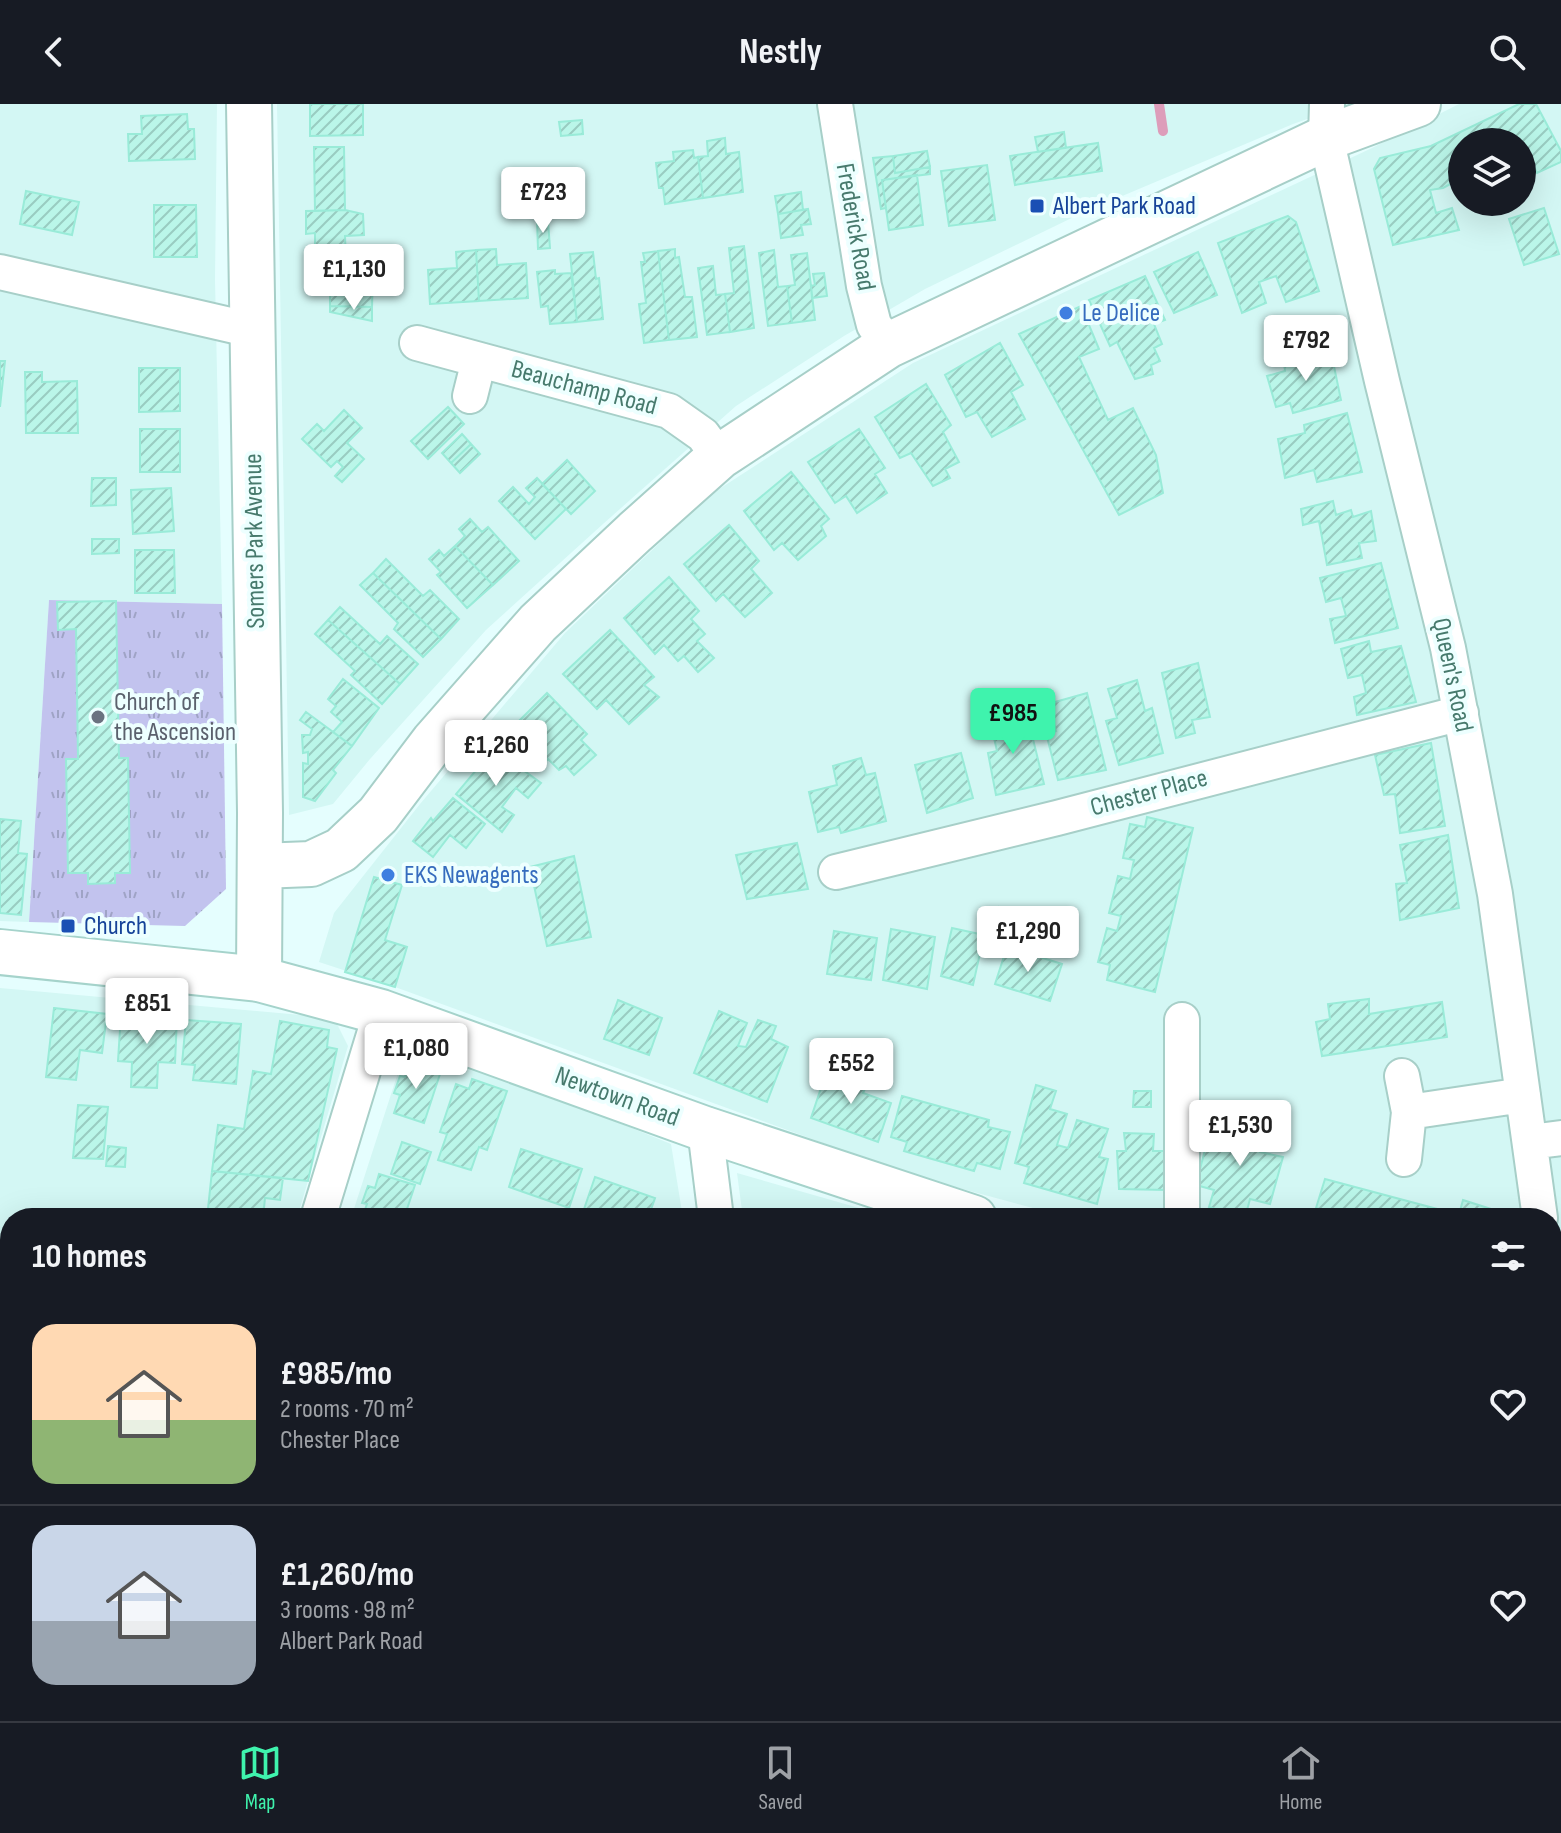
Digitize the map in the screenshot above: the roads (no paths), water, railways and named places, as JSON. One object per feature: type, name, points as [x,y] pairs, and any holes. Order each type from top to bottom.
[{"type":"street","name":"Somers Park Avenue","points":[[249,104],[259,979]]},
{"type":"street","name":"Frederick Road","points":[[835,104],[864,286],[874,325],[889,345]]},
{"type":"street","points":[[260,866],[311,864],[341,850],[378,815],[434,741],[538,623],[635,532],[719,457],[889,345],[1326,121],[1418,104]]},
{"type":"street","name":"Queen's Road","points":[[1326,121],[1382,381],[1448,648],[1495,894],[1523,1095],[1546,1140],[1541,1208]]},
{"type":"street","points":[[0,272],[252,330]]},
{"type":"street","name":"Beauchamp Road","points":[[417,343],[669,411],[703,435],[719,457]]},
{"type":"street","name":"Beauchamp Road","points":[[470,396],[479,360]]},
{"type":"street","name":"Chester Place","points":[[836,872],[1461,713]]},
{"type":"street","name":"Newtown Road","points":[[0,952],[259,979],[381,1012],[705,1129],[944,1208]]},
{"type":"street","points":[[321,1208],[381,1012]]},
{"type":"street","points":[[1182,1020],[1182,1208]]},
{"type":"street","points":[[1402,1076],[1409,1112],[1404,1159]]},
{"type":"street","points":[[1409,1112],[1523,1095]]},
{"type":"street","points":[[705,1129],[715,1208]]},
{"type":"waterway","points":[[1159,104],[1163,131]]},
{"type":"place","name":"Albert Park Road","points":[[1037,206]]},
{"type":"place","name":"Le Delice","points":[[1066,313]]},
{"type":"place","name":"Church of the Ascension","points":[[98,717]]},
{"type":"place","name":"EKS Newagents","points":[[388,875]]},
{"type":"place","name":"Church","points":[[68,926]]}]
